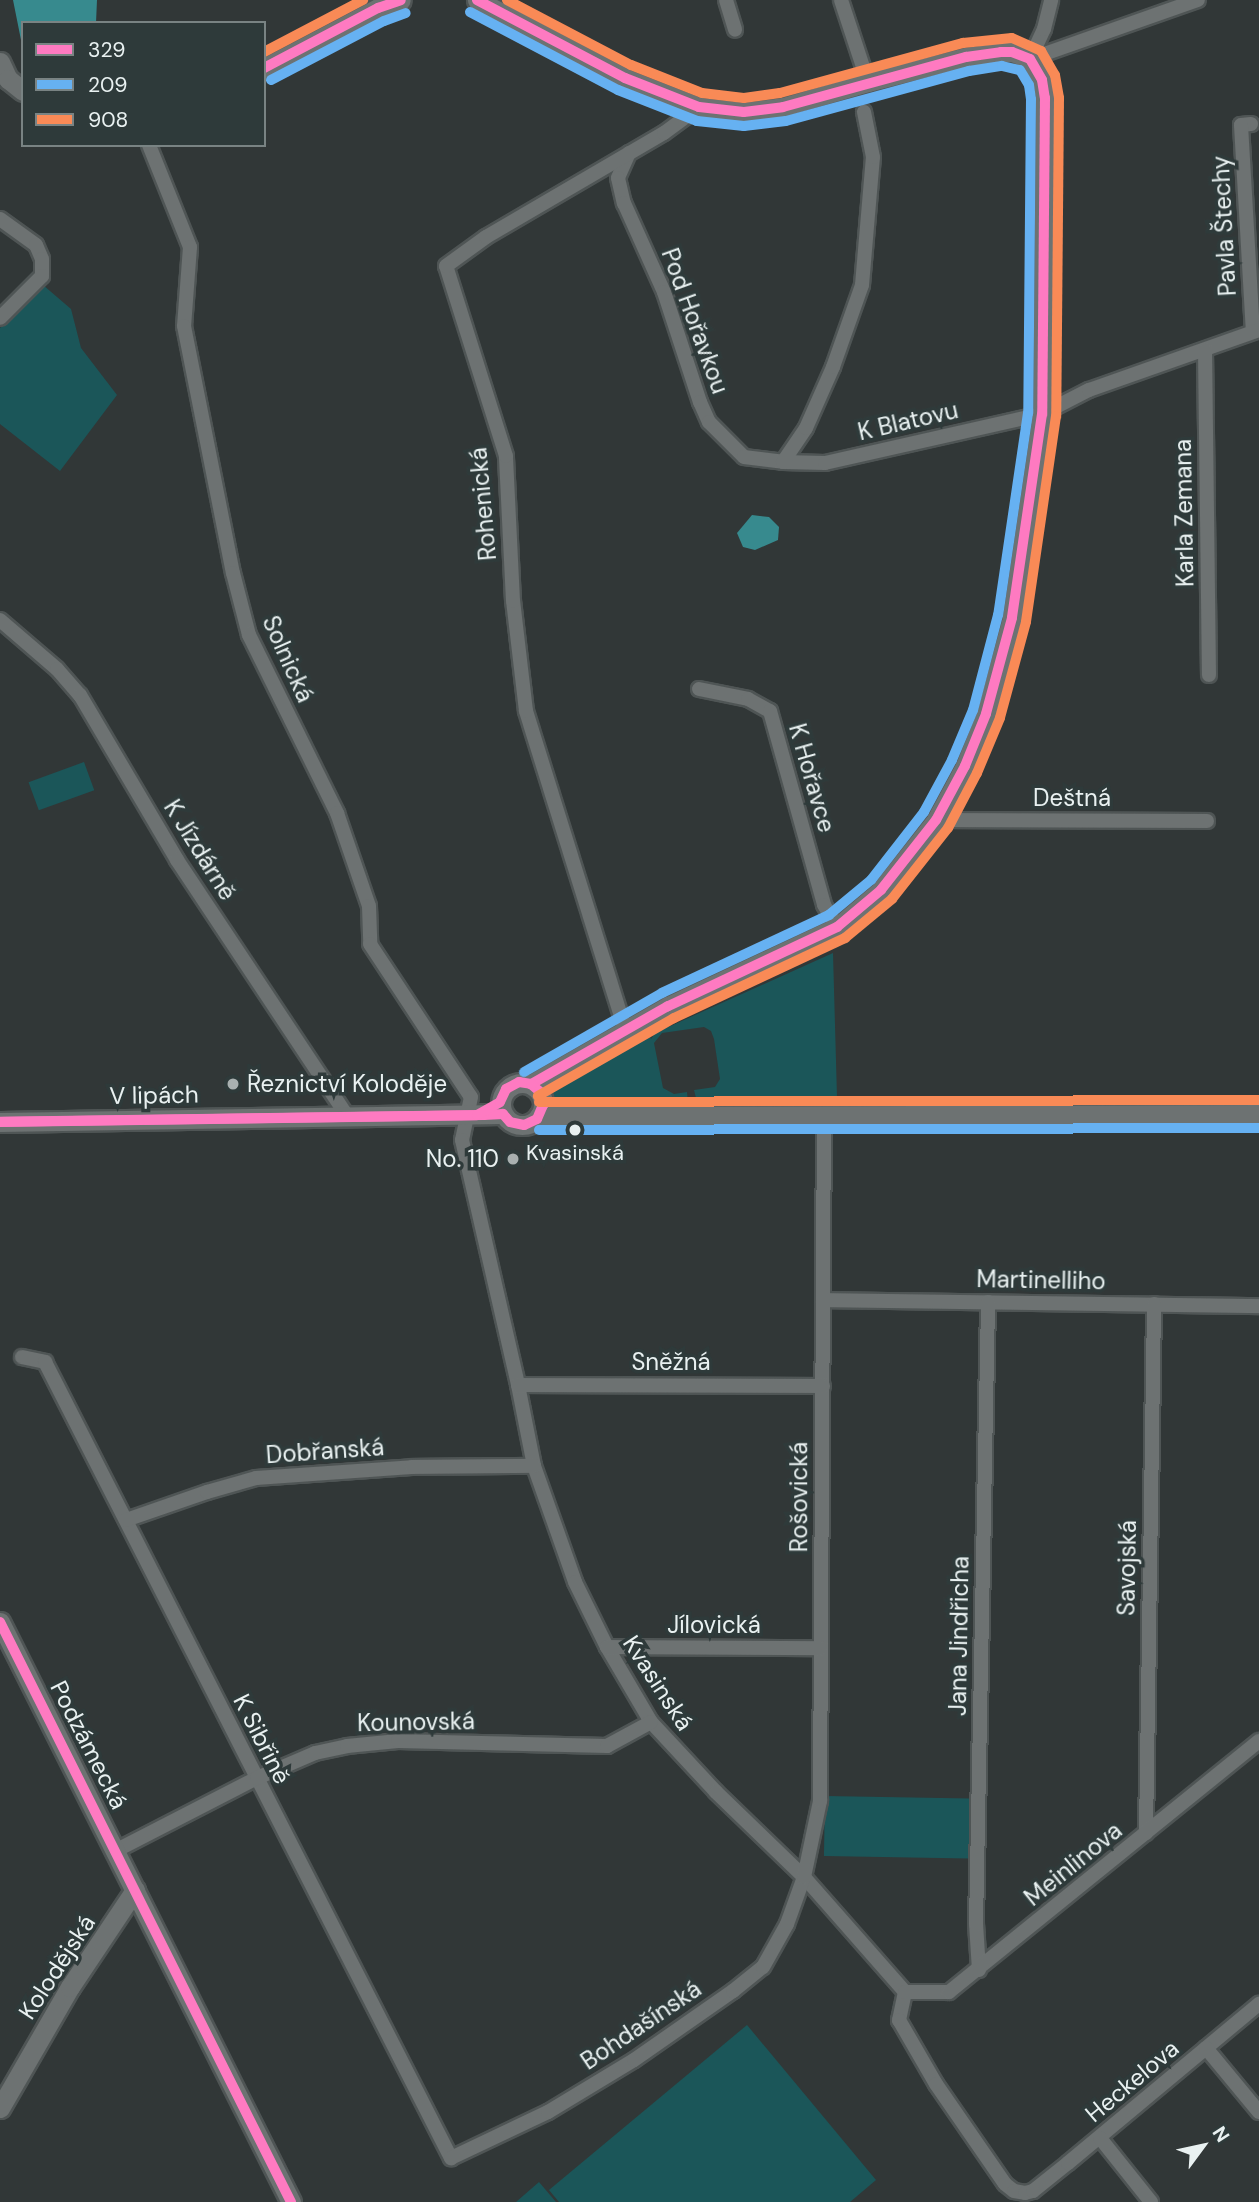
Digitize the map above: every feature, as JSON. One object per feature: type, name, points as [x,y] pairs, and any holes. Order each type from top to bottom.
[{"type":"street","points":[[266,67],[378,8],[401,0]]},
{"type":"street","points":[[477,0],[625,78],[699,107],[744,112],[783,107],[867,82],[985,54],[1012,52],[1030,59],[1042,80],[1045,99],[1042,414],[1009,630],[986,714],[965,766],[936,820],[881,890],[837,927],[625,1029],[531,1084],[512,1084],[502,1095],[502,1108],[510,1122],[524,1125],[539,1116],[1259,1114]]},
{"type":"street","points":[[726,0],[735,30]]},
{"type":"street","points":[[841,0],[867,82]]},
{"type":"street","points":[[1030,59],[1044,29],[1051,0]]},
{"type":"street","points":[[1030,59],[1198,0]]},
{"type":"street","name":"Rohenická","points":[[625,1029],[526,711],[513,601],[506,456],[446,266],[486,237],[629,153],[699,107]]},
{"type":"street","points":[[783,462],[806,428],[833,367],[862,285],[873,157],[864,112]]},
{"type":"street","name":"Pavla Štechy","points":[[1251,124],[1241,125],[1256,331]]},
{"type":"street","name":"Solnická","points":[[150,147],[190,247],[184,326],[233,573],[249,635],[337,813],[369,905],[370,944],[462,1079],[471,1097],[472,1115]]},
{"type":"street","name":"Pod Hořavkou","points":[[629,153],[618,178],[624,203],[664,292],[709,422],[744,457],[783,462]]},
{"type":"street","points":[[0,219],[36,245],[42,260],[42,276],[0,318]]},
{"type":"street","name":"K Blatovu","points":[[783,462],[825,463],[1042,414],[1089,390],[1256,331]]},
{"type":"street","name":"Karla Zemana","points":[[1205,350],[1209,675]]},
{"type":"street","name":"K Jízdárně","points":[[0,620],[57,669],[80,695],[177,860],[348,1117]]},
{"type":"street","name":"K Hořavce","points":[[699,690],[748,699],[770,711],[824,905],[837,927]]},
{"type":"street","name":"Deštná","points":[[936,820],[1207,821]]},
{"type":"street","points":[[531,1084],[542,1098],[539,1116]]},
{"type":"street","name":"V lipách","points":[[0,1122],[472,1115],[502,1108]]},
{"type":"street","name":"Kvasinská","points":[[472,1115],[462,1140],[534,1466],[575,1582],[607,1647],[651,1722],[716,1792],[804,1877],[905,1992]]},
{"type":"street","name":"Rošovická","points":[[804,1877],[820,1812],[824,1115]]},
{"type":"street","name":"Martinelliho","points":[[823,1300],[1259,1306]]},
{"type":"street","name":"Jana Jindřicha","points":[[979,1970],[976,1924],[988,1302]]},
{"type":"street","name":"Savojská","points":[[1146,1833],[1154,1304]]},
{"type":"street","name":"K Sibřině","points":[[22,1357],[45,1362],[451,2158]]},
{"type":"street","name":"Sněžná","points":[[518,1385],[823,1385]]},
{"type":"street","name":"Dobřanská","points":[[126,1520],[256,1478],[411,1467],[534,1466]]},
{"type":"street","name":"Podzámecká","points":[[0,1622],[291,2202]]},
{"type":"street","name":"Jílovická","points":[[607,1647],[821,1648]]},
{"type":"street","name":"Kounovská","points":[[115,1851],[257,1779],[315,1753],[347,1745],[398,1741],[607,1746],[651,1722]]},
{"type":"street","name":"Meinlinova","points":[[905,1992],[948,1992],[979,1970],[1259,1741]]},
{"type":"street","name":"Bohdašínská","points":[[451,2158],[548,2112],[634,2060],[753,1975],[763,1967],[787,1924],[804,1877]]},
{"type":"street","name":"Kolodějská","points":[[0,2108],[70,1987],[135,1890]]},
{"type":"street","name":"Heckelova","points":[[905,1992],[899,2020],[936,2084],[1005,2184],[1014,2191],[1033,2191],[1259,2004]]},
{"type":"street","points":[[1206,2048],[1259,2112]]},
{"type":"street","points":[[1100,2138],[1152,2202]]},
{"type":"shaded area","points":[[13,0],[97,0],[96,21],[21,21],[21,40]]},
{"type":"shaded area","points":[[43,285],[71,309],[81,348],[117,395],[60,471],[0,424],[0,328]]},
{"type":"shaded area","points":[[752,515],[769,517],[779,527],[778,540],[755,550],[743,547],[737,533]]},
{"type":"shaded area","points":[[84,762],[94,790],[39,810],[29,782]]},
{"type":"shaded area","points":[[833,953],[837,1097],[696,1098],[694,1090],[715,1087],[720,1079],[714,1039],[711,1031],[704,1027],[662,1033],[654,1043],[663,1088],[674,1094],[687,1092],[688,1103],[545,1101],[544,1089],[648,1030],[651,1039],[655,1033]]},
{"type":"shaded area","points":[[825,1796],[970,1799],[969,1859],[824,1856]]},
{"type":"shaded area","points":[[747,2025],[876,2180],[850,2202],[559,2202],[549,2190]]},
{"type":"shaded area","points":[[539,2182],[556,2202],[516,2202]]},
{"type":"transit line","name":"908","points":[[266,51],[363,0]]},
{"type":"transit line","name":"329","points":[[266,67],[378,8],[401,0]]},
{"type":"transit line","name":"329","points":[[477,0],[625,78],[699,107],[744,112],[783,107],[966,57],[1001,52],[1012,52],[1030,59],[1042,80],[1045,98],[1042,414],[1012,618],[986,714],[965,766],[936,820],[881,890],[837,927],[668,1006],[531,1084]]},
{"type":"transit line","name":"908","points":[[507,0],[631,65],[702,93],[744,98],[780,93],[963,43],[1012,38],[1041,51],[1055,75],[1059,98],[1056,416],[1026,622],[1000,718],[977,773],[948,828],[892,899],[845,938],[674,1018],[538,1096]]},
{"type":"transit line","name":"209","points":[[470,12],[618,90],[697,121],[744,126],[786,121],[969,71],[1002,66],[1020,70],[1029,85],[1031,99],[1028,413],[998,615],[973,710],[952,760],[924,812],[871,880],[829,915],[662,993],[524,1072]]},
{"type":"transit line","name":"209","points":[[271,80],[384,21],[406,13]]},
{"type":"transit line","name":"329","points":[[519,1082],[531,1084],[539,1091],[543,1105],[537,1119],[524,1125],[510,1122],[503,1114],[484,1115],[0,1122],[477,1115],[500,1102],[506,1089],[519,1082]]},
{"type":"transit line","name":"908","points":[[539,1102],[1259,1100]]},
{"type":"transit line","name":"209","points":[[539,1130],[1259,1128]]},
{"type":"transit line","name":"329","points":[[0,1622],[291,2202]]},
{"type":"place","name":"Řeznictví Koloděje","points":[[233,1084]]},
{"type":"place","name":"Kvasinská","points":[[575,1130]]},
{"type":"place","name":"No. 110","points":[[513,1159]]}]
